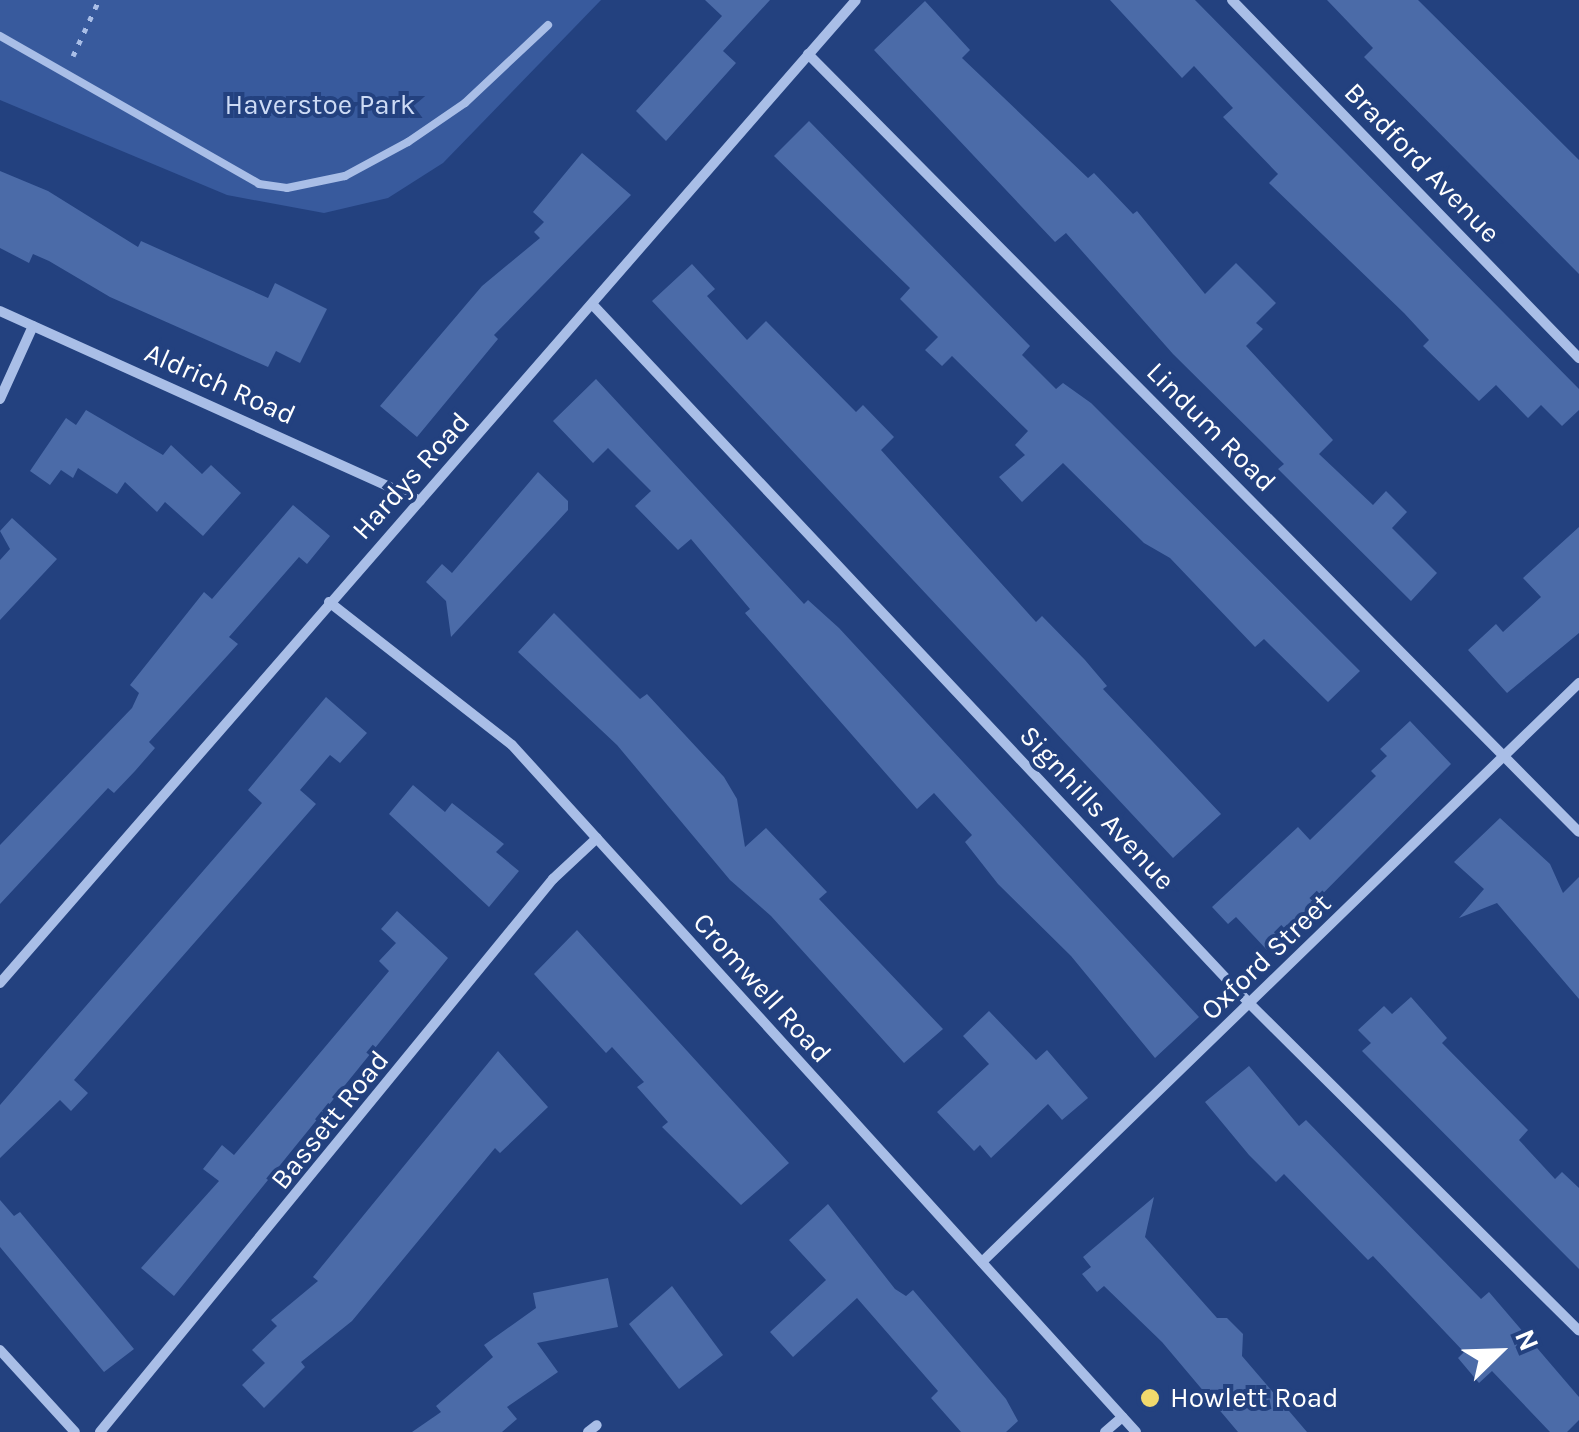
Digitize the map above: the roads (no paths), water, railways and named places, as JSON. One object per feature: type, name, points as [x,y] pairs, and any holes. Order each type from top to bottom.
[{"type":"street","name":"Hardys Road","points":[[0,983],[856,0]]},
{"type":"street","name":"Bradford Avenue","points":[[1232,0],[1579,358]]},
{"type":"street","name":"Lindum Road","points":[[808,54],[1579,832]]},
{"type":"street","name":"Signhills Avenue","points":[[592,304],[1251,1005],[1579,1331]]},
{"type":"street","name":"Aldrich Road","points":[[0,310],[420,501]]},
{"type":"street","points":[[0,399],[33,326]]},
{"type":"street","name":"Cromwell Road","points":[[329,602],[463,702],[597,838],[1136,1432]]},
{"type":"street","name":"Oxford Street","points":[[982,1262],[1579,683]]},
{"type":"street","name":"Bassett Road","points":[[100,1432],[553,879],[597,838]]},
{"type":"street","points":[[0,1350],[75,1432]]},
{"type":"street","points":[[1105,1432],[1122,1417]]},
{"type":"lane","points":[[0,36],[260,184],[287,188],[344,176],[408,142],[465,103],[548,25]]},
{"type":"place","name":"Howlett Road","points":[[1150,1398]]},
{"type":"park label","name":"Haverstoe Park","points":[[320,105]]}]
